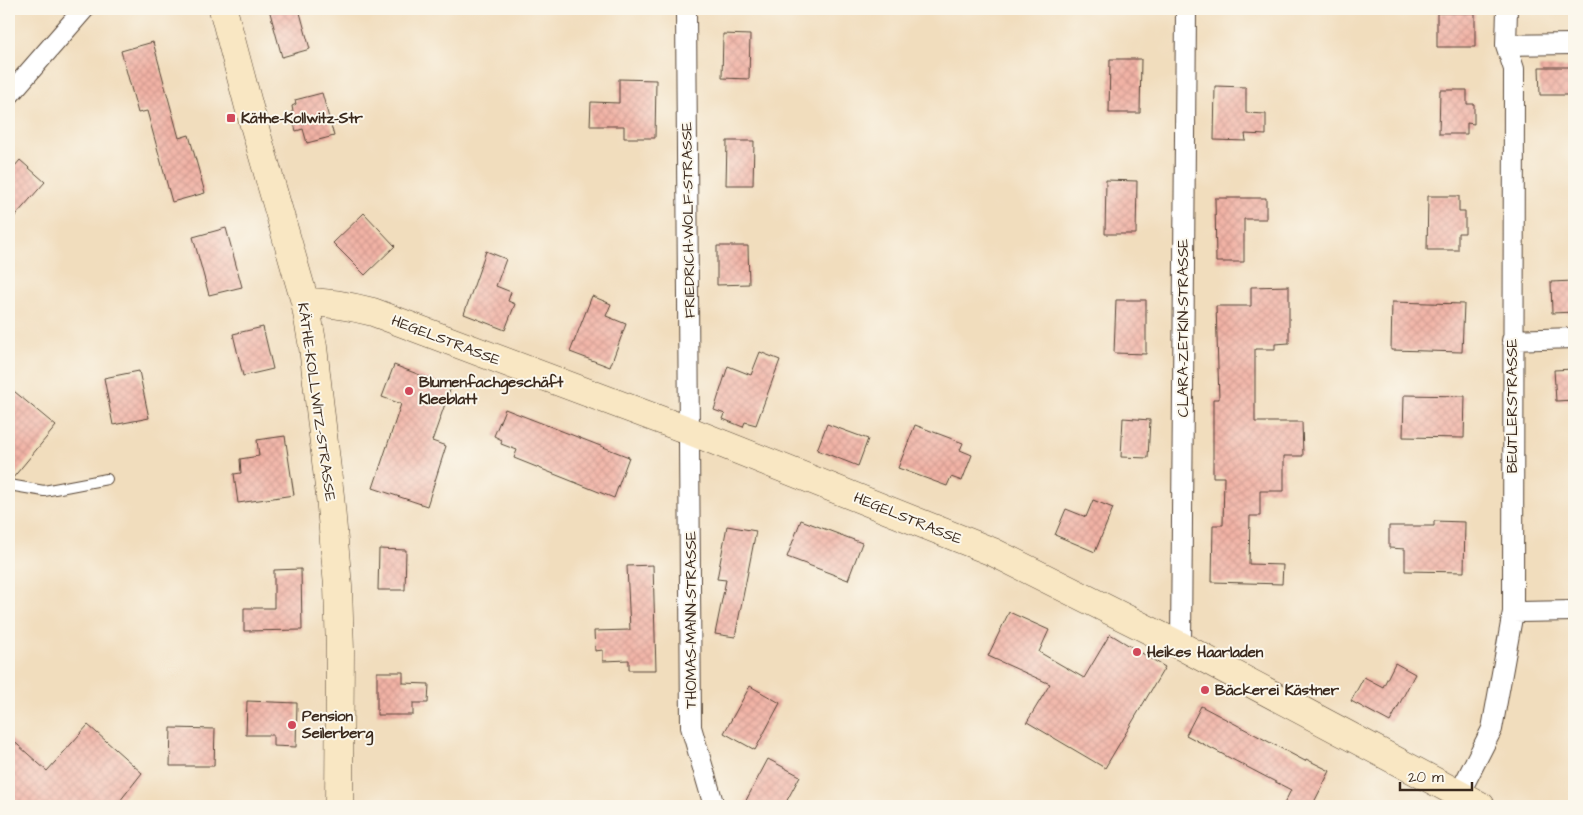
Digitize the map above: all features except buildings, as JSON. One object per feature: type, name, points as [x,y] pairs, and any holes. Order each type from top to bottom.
[{"type":"street","points":[[9,94],[84,9]]},
{"type":"street","name":"KÄTHE-KOLLWITZ-STRASSE","points":[[223,9],[305,302],[319,394],[337,578],[340,651],[339,806]]},
{"type":"street","name":"FRIEDRICH-WOLF-STRASSE","points":[[686,9],[690,431]]},
{"type":"street","name":"CLARA-ZETKIN-STRASSE","points":[[1181,646],[1186,9]]},
{"type":"street","name":"BEUTLERSTRASSE","points":[[1465,802],[1492,729],[1513,612],[1512,340],[1514,69],[1506,45],[1507,9]]},
{"type":"street","points":[[1506,45],[1574,44]]},
{"type":"street","name":"HEGELSTRASSE","points":[[305,302],[322,302],[350,306],[373,312],[690,431],[993,552],[1181,646],[1465,802]]},
{"type":"street","points":[[1512,340],[1574,338]]},
{"type":"street","name":"THOMAS-MANN-STRASSE","points":[[690,431],[692,727],[714,806]]},
{"type":"street","points":[[1513,612],[1574,611]]},
{"type":"lane","points":[[9,485],[44,491],[107,479]]},
{"type":"place","name":"Käthe-Kollwitz-Str","points":[[231,118]]},
{"type":"place","name":"Blumenfachgeschäft Kleeblatt","points":[[409,391]]},
{"type":"place","name":"Heikes Haarladen","points":[[1137,652]]},
{"type":"place","name":"Bäckerei Kästner","points":[[1205,690]]},
{"type":"place","name":"Pension Seilerberg","points":[[292,725]]}]
